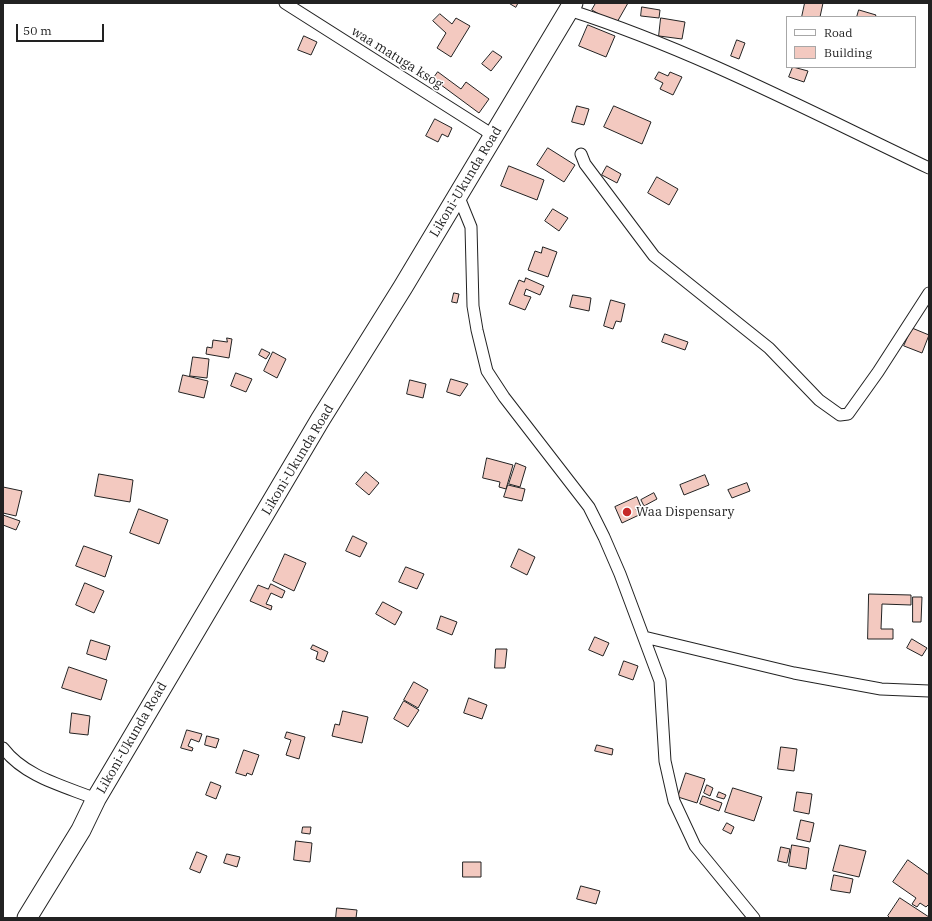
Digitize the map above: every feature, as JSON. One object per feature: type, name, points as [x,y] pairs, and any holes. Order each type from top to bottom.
[{"type":"highway","name":"Likoni-Ukunda Road","points":[[27,918],[81,830],[96,799],[320,420],[403,287],[571,6]]},
{"type":"street","name":"waa matuga ksog","points":[[285,3],[485,130],[493,137]]},
{"type":"street","points":[[571,6],[660,43],[929,168]]},
{"type":"street","points":[[581,154],[585,164],[654,256],[769,348],[819,400],[840,415],[848,414],[862,396],[929,293]]},
{"type":"street","points":[[458,195],[471,227],[473,306],[477,330],[488,370],[504,397],[589,507],[620,574],[660,681],[665,761],[674,801],[695,846],[754,918]]},
{"type":"street","points":[[644,637],[823,679],[881,690],[929,691]]},
{"type":"street","points":[[3,748],[21,766],[38,776],[96,799]]},
{"type":"building","points":[[509,3],[518,3],[516,7]]},
{"type":"building","points":[[596,3],[628,3],[616,24],[592,10]]},
{"type":"building","points":[[805,3],[823,3],[820,16],[802,16]]},
{"type":"building","points":[[642,7],[660,10],[659,18],[641,16]]},
{"type":"building","points":[[859,10],[876,15],[876,16],[857,16]]},
{"type":"building","points":[[440,14],[452,24],[456,18],[470,26],[451,57],[437,48],[446,33],[433,21]]},
{"type":"building","points":[[661,18],[685,22],[682,39],[659,36]]},
{"type":"building","points":[[588,25],[615,36],[606,57],[579,46]]},
{"type":"building","points":[[304,36],[317,42],[311,55],[298,50]]},
{"type":"building","points":[[737,40],[745,43],[739,59],[731,56]]},
{"type":"building","points":[[493,51],[502,57],[491,71],[482,64]]},
{"type":"building","points":[[793,68],[808,71],[804,82],[789,77]]},
{"type":"building","points":[[438,72],[461,89],[466,82],[489,99],[479,113],[433,79]]},
{"type":"building","points":[[659,72],[668,76],[670,72],[682,77],[673,95],[660,89],[663,83],[655,79]]},
{"type":"building","points":[[577,106],[589,109],[584,125],[572,122]]},
{"type":"building","points":[[614,106],[651,122],[642,144],[604,127]]},
{"type":"building","points":[[435,119],[452,128],[448,137],[442,134],[438,142],[426,136]]},
{"type":"building","points":[[548,148],[575,165],[564,182],[537,165]]},
{"type":"building","points":[[509,166],[544,180],[537,200],[501,186]]},
{"type":"building","points":[[607,166],[621,174],[617,183],[602,175]]},
{"type":"building","points":[[657,177],[678,189],[669,205],[648,193]]},
{"type":"building","points":[[553,209],[568,218],[559,231],[545,221]]},
{"type":"building","points":[[543,247],[557,252],[548,277],[528,270],[535,251],[541,253]]},
{"type":"building","points":[[526,278],[544,286],[540,295],[526,289],[524,295],[531,297],[525,310],[509,304],[519,280],[524,282]]},
{"type":"building","points":[[454,293],[459,294],[457,303],[452,302]]},
{"type":"building","points":[[573,295],[591,298],[589,311],[570,307]]},
{"type":"building","points":[[611,300],[625,304],[621,322],[616,321],[613,329],[604,326]]},
{"type":"building","points":[[912,328],[929,335],[922,353],[904,346]]},
{"type":"building","points":[[665,334],[688,342],[685,350],[662,342]]},
{"type":"building","points":[[227,338],[232,339],[229,358],[206,354],[207,347],[212,348],[213,340],[227,342]]},
{"type":"building","points":[[262,349],[270,353],[266,359],[259,355]]},
{"type":"building","points":[[273,352],[286,359],[277,378],[264,371]]},
{"type":"building","points":[[193,357],[209,359],[207,378],[190,376]]},
{"type":"building","points":[[236,373],[252,379],[246,392],[231,386]]},
{"type":"building","points":[[183,375],[208,381],[204,398],[179,392]]},
{"type":"building","points":[[451,379],[468,384],[460,396],[447,392]]},
{"type":"building","points":[[410,380],[426,384],[423,398],[407,394]]},
{"type":"building","points":[[487,458],[513,465],[506,489],[499,487],[500,482],[483,478]]},
{"type":"building","points":[[516,463],[526,467],[520,487],[509,484]]},
{"type":"building","points":[[366,472],[379,483],[369,495],[356,484]]},
{"type":"building","points":[[99,474],[133,480],[130,502],[95,496]]},
{"type":"building","points":[[705,475],[709,485],[684,495],[680,485]]},
{"type":"building","points":[[747,483],[750,491],[732,498],[728,490]]},
{"type":"building","points":[[508,485],[525,489],[522,501],[504,497]]},
{"type":"building","points":[[3,487],[22,491],[16,516],[3,513]]},
{"type":"building","points":[[654,493],[657,499],[644,506],[641,500]]},
{"type":"building","name":"Waa Dispensary","points":[[637,497],[641,507],[636,509],[639,515],[622,523],[615,507]]},
{"type":"building","points":[[139,509],[168,520],[159,544],[130,533]]},
{"type":"building","points":[[3,515],[20,521],[16,530],[3,525]]},
{"type":"building","points":[[353,536],[367,543],[360,557],[346,551]]},
{"type":"building","points":[[84,546],[112,556],[105,577],[76,566]]},
{"type":"building","points":[[519,549],[535,557],[527,575],[511,567]]},
{"type":"building","points":[[285,554],[306,563],[294,591],[273,581]]},
{"type":"building","points":[[406,567],[424,574],[417,589],[399,582]]},
{"type":"building","points":[[85,583],[104,591],[94,613],[76,605]]},
{"type":"building","points":[[271,584],[285,591],[282,598],[271,593],[266,604],[272,606],[271,610],[250,601],[258,585],[268,589]]},
{"type":"building","points":[[869,594],[911,595],[911,605],[882,604],[881,629],[893,629],[893,639],[868,639]]},
{"type":"building","points":[[913,597],[922,597],[921,622],[913,622]]},
{"type":"building","points":[[383,602],[402,612],[395,625],[376,614]]},
{"type":"building","points":[[441,616],[457,622],[452,635],[437,629]]},
{"type":"building","points":[[595,637],[609,643],[603,656],[589,650]]},
{"type":"building","points":[[912,639],[927,648],[922,656],[907,648]]},
{"type":"building","points":[[91,640],[110,646],[106,660],[87,654]]},
{"type":"building","points":[[313,645],[328,652],[324,662],[316,659],[318,652],[311,649]]},
{"type":"building","points":[[496,649],[507,649],[505,668],[495,668]]},
{"type":"building","points":[[624,661],[638,666],[633,680],[619,675]]},
{"type":"building","points":[[69,667],[107,680],[101,700],[62,688]]},
{"type":"building","points":[[414,682],[428,690],[418,708],[404,700]]},
{"type":"building","points":[[469,698],[487,705],[482,719],[464,713]]},
{"type":"building","points":[[404,701],[419,710],[408,727],[394,719]]},
{"type":"building","points":[[343,711],[368,717],[362,743],[332,736],[335,724],[339,725]]},
{"type":"building","points":[[72,713],[90,716],[88,735],[70,733]]},
{"type":"building","points":[[187,730],[202,734],[199,742],[191,739],[188,746],[193,748],[192,751],[181,748]]},
{"type":"building","points":[[287,732],[305,737],[299,759],[286,755],[291,740],[285,738]]},
{"type":"building","points":[[207,736],[219,739],[216,748],[205,745]]},
{"type":"building","points":[[597,745],[613,749],[612,755],[595,751]]},
{"type":"building","points":[[781,747],[797,749],[794,771],[778,769]]},
{"type":"building","points":[[244,750],[259,755],[252,775],[247,773],[246,776],[236,773]]},
{"type":"building","points":[[686,773],[705,779],[697,803],[678,797]]},
{"type":"building","points":[[211,782],[221,786],[216,799],[206,795]]},
{"type":"building","points":[[707,785],[713,788],[710,796],[704,793]]},
{"type":"building","points":[[733,788],[762,797],[754,821],[725,812]]},
{"type":"building","points":[[719,792],[726,795],[724,799],[717,797]]},
{"type":"building","points":[[797,792],[812,794],[809,814],[794,811]]},
{"type":"building","points":[[703,796],[722,803],[719,811],[700,804]]},
{"type":"building","points":[[801,820],[814,823],[810,842],[797,839]]},
{"type":"building","points":[[727,823],[734,827],[731,834],[723,830]]},
{"type":"building","points":[[303,827],[311,827],[310,834],[302,833]]},
{"type":"building","points":[[296,841],[312,843],[310,862],[294,860]]},
{"type":"building","points":[[792,845],[809,848],[806,869],[789,866]]},
{"type":"building","points":[[840,845],[866,851],[859,877],[833,871]]},
{"type":"building","points":[[781,847],[790,849],[787,863],[778,861]]},
{"type":"building","points":[[197,852],[207,856],[200,873],[190,869]]},
{"type":"building","points":[[227,854],[240,857],[237,867],[224,863]]},
{"type":"building","points":[[908,860],[929,875],[929,904],[926,907],[920,903],[917,907],[912,904],[916,898],[893,882]]},
{"type":"building","points":[[463,862],[481,862],[481,877],[463,877]]},
{"type":"building","points":[[834,875],[853,879],[850,893],[831,890]]},
{"type":"building","points":[[581,886],[600,891],[596,904],[577,899]]},
{"type":"building","points":[[900,898],[929,918],[890,918],[888,916]]},
{"type":"building","points":[[337,908],[357,910],[356,918],[336,918]]},
{"type":"place","name":"Waa Dispensary","points":[[627,512]]}]
